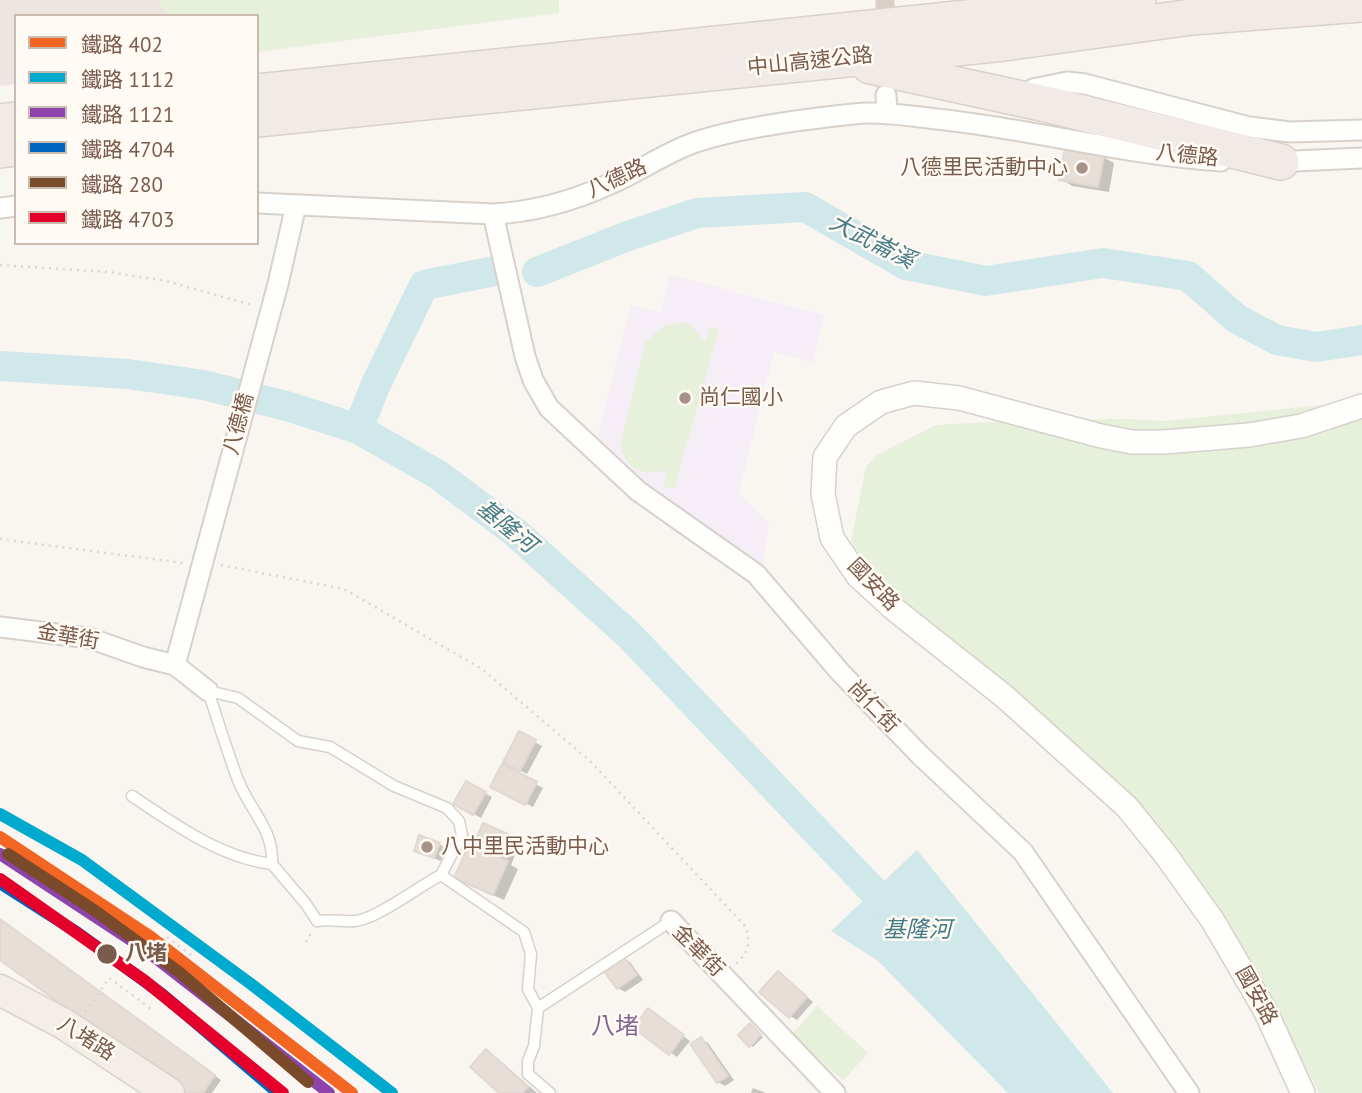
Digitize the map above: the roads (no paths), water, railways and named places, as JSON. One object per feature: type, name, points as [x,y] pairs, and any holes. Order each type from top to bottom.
[{"type":"highway","points":[[1001,15],[1057,0]]},
{"type":"highway","name":"中山高速公路","points":[[259,92],[1138,0]]},
{"type":"highway","name":"中山高速公路","points":[[259,119],[1004,43],[1192,17],[1362,4]]},
{"type":"highway","points":[[836,59],[1050,105],[1281,162]]},
{"type":"main road","name":"八堵路","points":[[0,990],[140,1093]]},
{"type":"main road","name":"八堵路","points":[[0,1011],[59,1032],[169,1093]]},
{"type":"street","name":"八德路","points":[[1033,89],[1067,82],[1085,84],[1249,127],[1290,132],[1362,130]]},
{"type":"street","name":"八德路","points":[[259,202],[493,214],[520,213],[561,204],[611,184],[673,151],[696,142],[720,135],[856,114],[886,104],[972,123],[1184,158],[1281,162],[1362,158]]},
{"type":"street","points":[[972,123],[995,110]]},
{"type":"street","name":"八德橋","points":[[175,665],[278,284],[296,205]]},
{"type":"street","name":"尚仁街","points":[[493,214],[525,356],[533,380],[549,408],[638,491],[756,574],[840,672],[920,755],[1023,852],[1189,1093]]},
{"type":"street","name":"國安路","points":[[1303,1093],[1265,1010],[1213,921],[1166,854],[1127,807],[1005,697],[894,609],[858,576],[832,538],[823,494],[825,457],[846,426],[881,402],[914,393],[959,398],[1132,442],[1249,435],[1301,426],[1362,405]]},
{"type":"street","name":"金華街","points":[[0,627],[89,638],[175,665],[208,691]]},
{"type":"street","name":"金華街","points":[[671,920],[835,1093]]},
{"type":"lane","points":[[132,796],[178,826],[248,861],[272,864],[273,849],[269,834],[239,783],[208,691]]},
{"type":"lane","name":"金華街","points":[[208,691],[238,698],[298,741],[330,747],[394,786],[447,808],[459,821],[462,835],[441,875],[400,901],[357,921],[317,921],[272,864]]},
{"type":"lane","points":[[441,875],[524,932],[531,954],[528,989],[538,1008],[528,1074],[550,1093]]},
{"type":"lane","name":"金華街","points":[[538,1008],[671,920]]},
{"type":"water","name":"基隆河","points":[[917,850],[1113,1093],[1008,1093],[877,960],[831,931]]},
{"type":"waterway","name":"大武崙溪","points":[[537,272],[628,236],[697,213],[805,207],[906,265],[986,281],[1103,263],[1188,276],[1237,319],[1277,340],[1316,347],[1362,340]]},
{"type":"waterway","name":"大武崙溪","points":[[358,429],[376,384],[424,285],[495,271]]},
{"type":"waterway","name":"基隆河","points":[[0,366],[128,374],[204,385],[290,407],[358,429],[437,474],[516,533],[629,635],[900,919]]},
{"type":"tunnel","points":[[885,0],[886,34]]},
{"type":"rail line","name":"1112","points":[[0,814],[82,860],[251,984],[392,1093]]},
{"type":"rail line","name":"402","points":[[0,837],[151,937],[352,1093]]},
{"type":"rail line","name":"1121","points":[[0,854],[143,948],[329,1093]]},
{"type":"rail line","name":"280","points":[[8,854],[94,910],[179,972],[308,1082]]},
{"type":"rail line","name":"4703","points":[[0,879],[145,981],[283,1093]]},
{"type":"rail line","name":"4704","points":[[0,883],[78,933],[162,994],[278,1093]]},
{"type":"place","name":"八德里民活動中心","points":[[1082,168]]},
{"type":"place","name":"尚仁國小","points":[[685,398]]},
{"type":"place","name":"八中里民活動中心","points":[[427,847]]},
{"type":"place","name":"八堵","points":[[107,954]]},
{"type":"district","name":"八堵","points":[[615,1027]]}]
